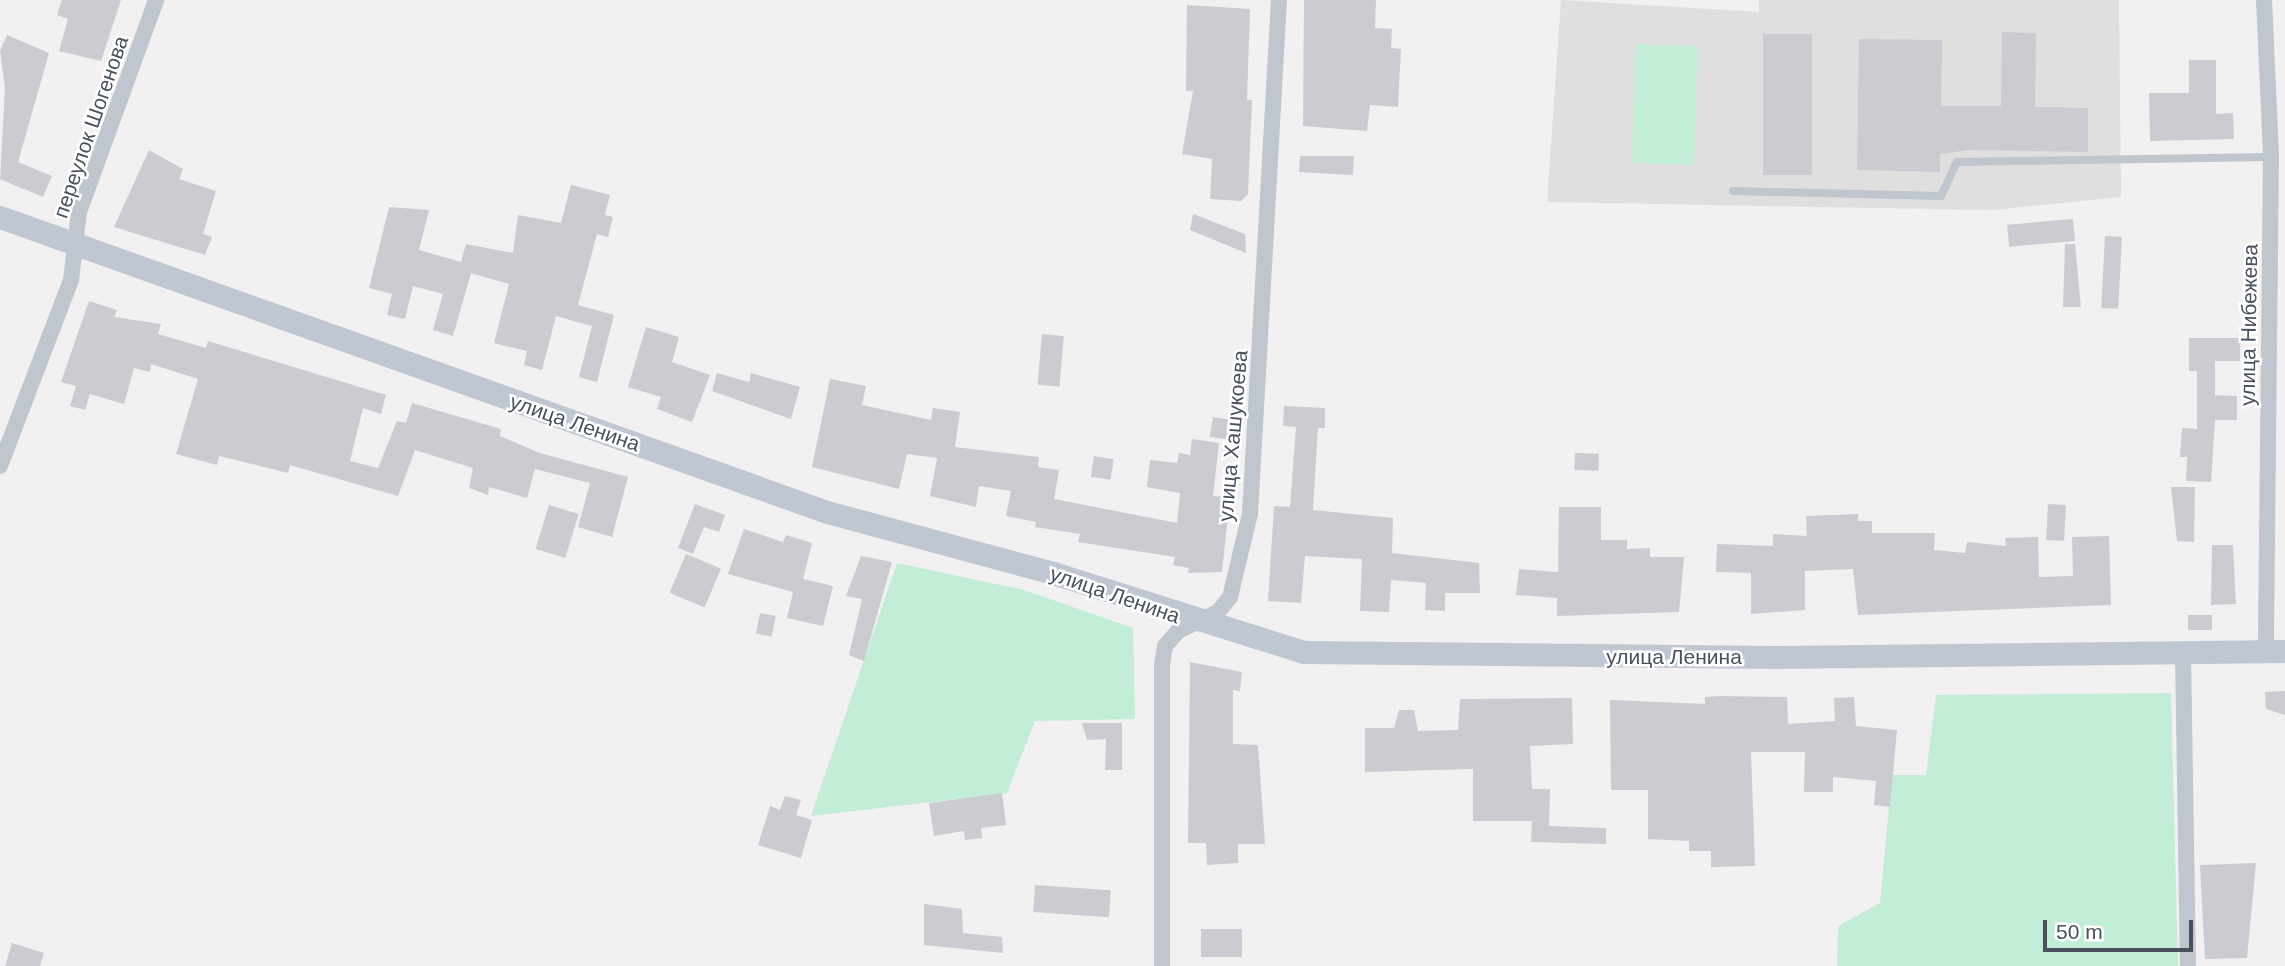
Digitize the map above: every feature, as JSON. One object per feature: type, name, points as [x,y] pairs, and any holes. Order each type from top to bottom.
[{"type":"street","name":"переулок Шогенова","points":[[0,466],[71,280],[79,212],[156,0]]},
{"type":"street","name":"улица Хашукоева","points":[[1162,966],[1162,665],[1165,646],[1178,631],[1200,623],[1230,597],[1250,514],[1279,0]]},
{"type":"street","name":"улица Нибежева","points":[[2264,0],[2271,157],[2276,651]]},
{"type":"street","name":"улица Ленина","points":[[0,217],[827,512],[1053,573],[1200,623],[1304,652],[1350,656],[2276,651]]},
{"type":"street","points":[[2183,652],[2188,966]]},
{"type":"lane","points":[[1732,191],[1941,196],[1957,162],[2271,157]]},
{"type":"shaded area","points":[[1561,0],[1759,12],[1759,0],[2119,0],[2121,197],[1993,210],[1547,202]]},
{"type":"green space","points":[[1636,44],[1698,46],[1694,165],[1632,163]]},
{"type":"green space","points":[[897,563],[1024,590],[1133,628],[1135,719],[1035,721],[1007,793],[811,816]]},
{"type":"green space","points":[[2171,693],[2178,966],[1837,966],[1838,926],[1880,903],[1892,775],[1926,775],[1936,695]]},
{"type":"building","points":[[62,0],[121,0],[101,61],[59,51],[68,19],[57,15]]},
{"type":"building","points":[[1304,0],[1376,0],[1375,28],[1392,29],[1391,48],[1401,49],[1398,107],[1370,105],[1367,131],[1303,126]]},
{"type":"building","points":[[1187,5],[1250,9],[1247,100],[1252,100],[1248,194],[1241,201],[1210,199],[1212,159],[1182,154],[1193,91],[1186,91]]},
{"type":"building","points":[[2002,32],[2036,33],[2035,107],[2088,108],[2088,152],[1968,150],[1940,154],[1940,172],[1857,170],[1859,39],[1942,40],[1941,106],[2001,106]]},
{"type":"building","points":[[1763,34],[1812,34],[1812,175],[1763,175]]},
{"type":"building","points":[[7,35],[49,53],[18,162],[52,176],[43,197],[0,179],[5,88],[0,51]]},
{"type":"building","points":[[2189,60],[2216,60],[2216,114],[2233,113],[2234,139],[2150,141],[2149,93],[2189,93]]},
{"type":"building","points":[[149,150],[183,169],[179,179],[216,191],[203,234],[212,237],[205,255],[114,227]]},
{"type":"building","points":[[1300,156],[1354,156],[1353,175],[1299,172]]},
{"type":"building","points":[[571,185],[610,195],[605,215],[613,217],[608,237],[597,234],[578,305],[614,315],[597,382],[579,377],[592,326],[556,316],[542,370],[524,365],[527,351],[494,343],[509,284],[471,273],[453,336],[433,330],[443,294],[413,286],[405,319],[387,315],[392,294],[369,288],[389,207],[429,210],[419,250],[461,262],[466,244],[513,253],[518,215],[561,223]]},
{"type":"building","points":[[1193,214],[1245,234],[1246,253],[1190,230]]},
{"type":"building","points":[[2073,219],[2075,241],[2009,247],[2007,225]]},
{"type":"building","points":[[2105,236],[2122,237],[2118,309],[2101,308]]},
{"type":"building","points":[[2065,244],[2075,244],[2081,307],[2063,307]]},
{"type":"building","points":[[89,301],[117,310],[114,317],[161,324],[158,334],[206,348],[208,341],[386,395],[381,414],[363,408],[350,461],[378,468],[397,421],[406,423],[412,403],[501,429],[500,436],[540,453],[628,477],[612,537],[578,527],[590,483],[535,469],[527,498],[489,487],[488,495],[469,488],[473,468],[415,450],[398,496],[290,465],[288,473],[219,456],[217,465],[176,454],[198,379],[151,364],[150,372],[134,368],[124,404],[90,394],[85,410],[70,406],[76,386],[61,382]]},
{"type":"building","points":[[646,327],[679,337],[672,362],[710,375],[692,422],[657,409],[661,397],[628,387]]},
{"type":"building","points":[[1042,334],[1064,336],[1059,387],[1038,385]]},
{"type":"building","points":[[2189,338],[2240,338],[2240,361],[2215,361],[2215,395],[2237,396],[2237,420],[2215,420],[2211,482],[2186,481],[2187,457],[2180,457],[2182,428],[2197,429],[2197,371],[2189,371]]},
{"type":"building","points":[[717,373],[749,382],[751,373],[800,387],[791,419],[712,391]]},
{"type":"building","points":[[830,379],[866,386],[862,405],[931,420],[933,408],[960,412],[955,447],[1039,457],[1038,467],[1059,470],[1054,499],[1177,523],[1180,493],[1147,487],[1150,460],[1177,463],[1179,453],[1190,455],[1192,439],[1219,443],[1213,496],[1230,497],[1222,572],[1188,573],[1189,568],[1173,565],[1175,557],[1078,542],[1080,534],[1035,527],[1036,522],[1006,516],[1011,491],[979,486],[976,507],[930,496],[937,458],[907,454],[899,489],[812,467]]},
{"type":"building","points":[[1284,406],[1325,408],[1325,428],[1318,428],[1313,510],[1393,518],[1392,553],[1479,563],[1480,593],[1445,593],[1445,611],[1425,610],[1426,583],[1391,580],[1389,612],[1360,611],[1362,559],[1305,556],[1301,603],[1268,601],[1274,506],[1290,507],[1296,427],[1283,426]]},
{"type":"building","points":[[1213,417],[1232,420],[1229,440],[1210,437]]},
{"type":"building","points":[[1575,453],[1599,454],[1598,471],[1574,470]]},
{"type":"building","points":[[1094,456],[1114,459],[1110,480],[1091,477]]},
{"type":"building","points":[[2171,487],[2195,487],[2194,542],[2177,541]]},
{"type":"building","points":[[695,504],[725,515],[719,532],[704,527],[693,554],[678,548]]},
{"type":"building","points":[[2048,504],[2066,505],[2064,541],[2046,540]]},
{"type":"building","points":[[549,505],[579,514],[565,558],[536,549]]},
{"type":"building","points":[[1559,507],[1601,507],[1601,540],[1627,540],[1627,549],[1650,548],[1650,557],[1684,557],[1679,612],[1557,616],[1557,598],[1516,595],[1519,569],[1558,572]]},
{"type":"building","points":[[1858,514],[1858,521],[1872,521],[1872,533],[1935,533],[1934,550],[1965,553],[1967,542],[2006,546],[2005,538],[2038,537],[2039,577],[2073,576],[2072,537],[2109,536],[2111,605],[1858,615],[1853,569],[1805,571],[1805,610],[1751,614],[1751,573],[1716,572],[1717,544],[1773,546],[1773,534],[1807,536],[1806,516]]},
{"type":"building","points":[[744,529],[783,542],[786,535],[812,543],[803,579],[833,586],[823,626],[787,618],[793,592],[728,574]]},
{"type":"building","points":[[2212,545],[2233,545],[2236,604],[2211,605]]},
{"type":"building","points":[[686,554],[721,569],[705,608],[670,593]]},
{"type":"building","points":[[861,556],[892,562],[864,661],[849,655],[862,599],[846,596]]},
{"type":"building","points":[[760,613],[776,616],[772,637],[756,634]]},
{"type":"building","points":[[2188,615],[2212,615],[2212,630],[2188,630]]},
{"type":"building","points":[[1190,662],[1242,672],[1240,691],[1233,690],[1233,744],[1258,745],[1265,844],[1238,844],[1238,863],[1207,865],[1206,843],[1188,843]]},
{"type":"building","points":[[2285,691],[2285,715],[2266,709],[2265,692]]},
{"type":"building","points":[[1705,697],[1787,697],[1788,724],[1835,721],[1834,698],[1854,697],[1856,726],[1897,730],[1890,807],[1874,805],[1876,781],[1833,777],[1833,792],[1804,792],[1805,752],[1751,752],[1755,866],[1711,867],[1711,851],[1689,851],[1689,841],[1648,839],[1648,790],[1611,790],[1610,700],[1705,704]]},
{"type":"building","points":[[1572,698],[1573,744],[1530,746],[1532,789],[1550,789],[1549,826],[1606,828],[1606,844],[1531,842],[1532,821],[1473,821],[1473,769],[1365,772],[1365,728],[1394,728],[1399,710],[1414,710],[1418,731],[1458,730],[1460,699]]},
{"type":"building","points":[[1082,723],[1122,723],[1122,770],[1105,770],[1106,739],[1087,740]]},
{"type":"building","points":[[1002,793],[1006,825],[981,828],[982,838],[965,840],[964,831],[934,836],[929,803]]},
{"type":"building","points":[[785,796],[801,800],[796,815],[812,820],[801,858],[758,845],[770,806],[780,810]]},
{"type":"building","points":[[2256,863],[2247,958],[2205,959],[2200,865]]},
{"type":"building","points":[[1035,885],[1111,890],[1109,917],[1033,912]]},
{"type":"building","points":[[924,904],[962,909],[963,933],[1002,937],[1003,953],[924,945]]},
{"type":"building","points":[[1201,929],[1242,929],[1242,957],[1201,957]]},
{"type":"building","points":[[12,943],[44,953],[40,966],[5,966]]}]
